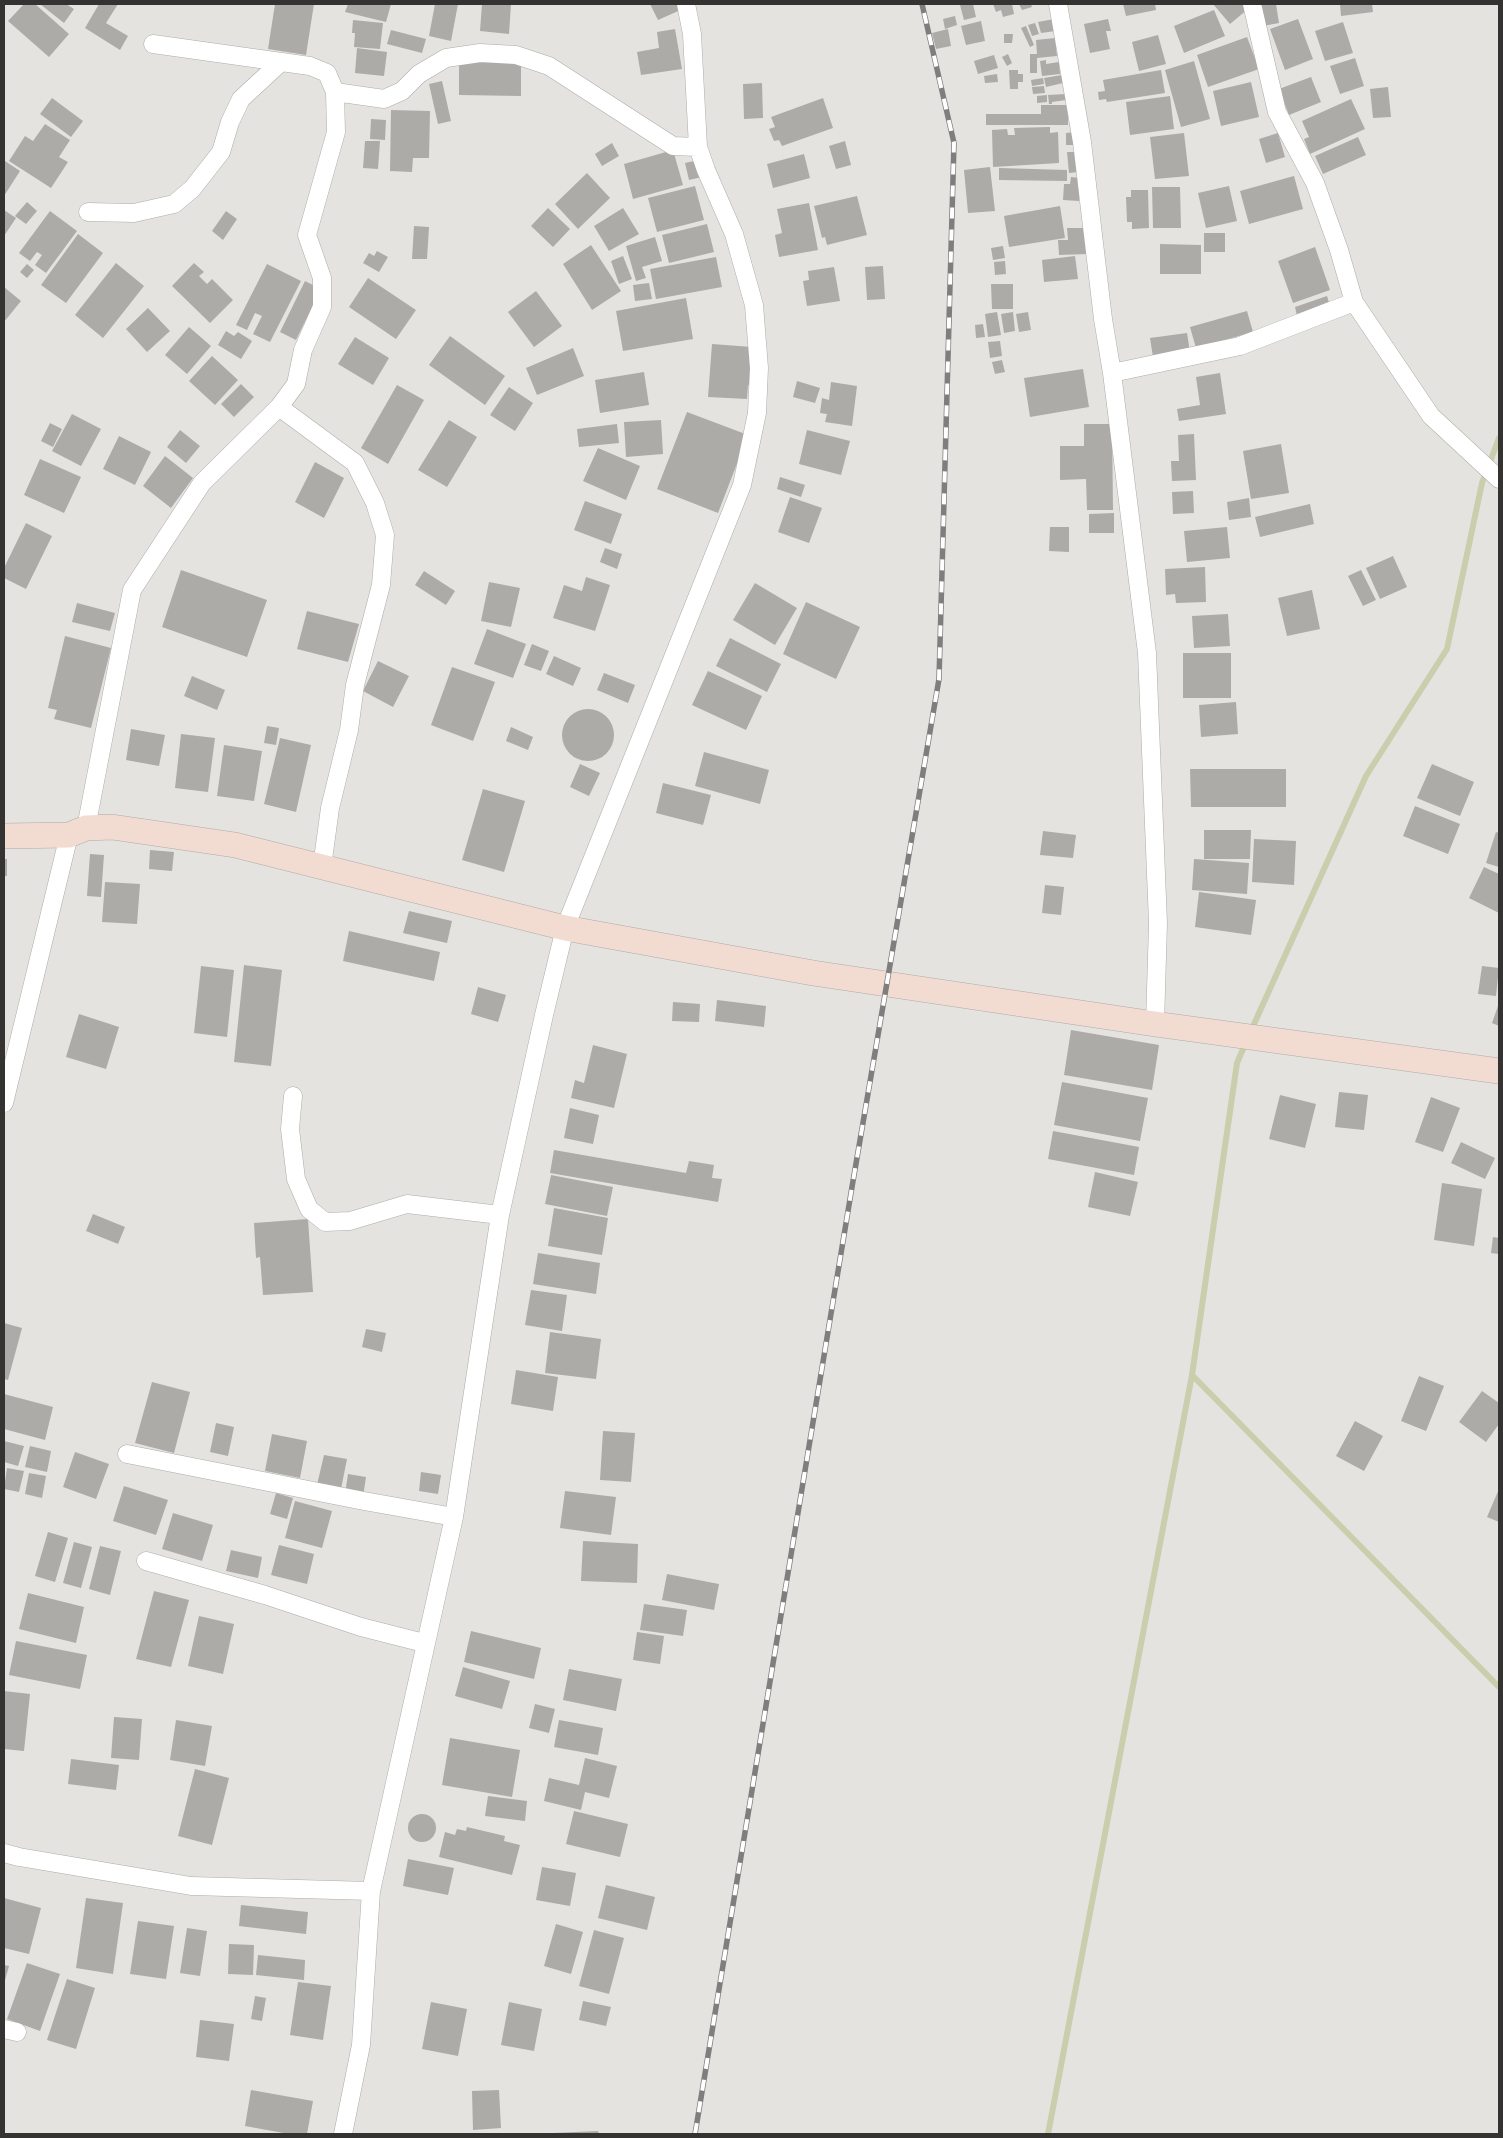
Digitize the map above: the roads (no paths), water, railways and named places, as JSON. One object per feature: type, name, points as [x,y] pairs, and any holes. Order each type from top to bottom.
[{"type":"street","points":[[343,2134],[361,2045],[371,1891],[424,1643],[454,1516],[500,1215],[544,1015],[565,928],[742,485],[757,413],[759,368],[754,305],[734,234],[698,147],[692,34],[686,4]]},
{"type":"street","points":[[1058,4],[1082,142],[1103,319],[1112,373],[1147,653],[1158,922],[1155,1024]]},
{"type":"street","points":[[1252,4],[1277,112],[1315,183],[1354,302],[1431,416],[1499,479]]},
{"type":"street","points":[[4,1102],[78,832],[132,590],[202,483],[279,407],[296,384],[303,350],[322,307],[322,278],[307,235],[336,132],[335,92],[327,73],[310,66],[152,44]]},
{"type":"street","points":[[335,92],[384,99],[402,91],[419,74],[446,58],[480,53],[516,55],[550,66],[673,146],[698,147]]},
{"type":"street","points":[[88,212],[134,213],[174,204],[192,190],[220,152],[230,122],[241,99],[282,62]]},
{"type":"street","points":[[1112,373],[1240,346],[1354,302]]},
{"type":"street","points":[[279,407],[355,463],[375,503],[386,535],[381,585],[355,685],[350,730],[330,808],[322,867]]},
{"type":"street","points":[[4,836],[78,832],[112,827],[235,845],[565,928],[813,974],[1155,1024],[1499,1071]]},
{"type":"street","points":[[293,1096],[290,1129],[296,1179],[309,1210],[325,1222],[350,1221],[407,1204],[500,1215]]},
{"type":"street","points":[[128,1454],[344,1498],[454,1516]]},
{"type":"street","points":[[146,1561],[265,1595],[361,1627],[424,1643]]},
{"type":"street","points":[[4,1853],[18,1857],[191,1886],[371,1891]]},
{"type":"waterway","points":[[1250,1033],[1366,776],[1447,649],[1482,483],[1499,438]]},
{"type":"waterway","points":[[1048,2134],[1192,1375],[1237,1063],[1246,1042]]},
{"type":"waterway","points":[[1192,1375],[1499,1687]]},
{"type":"railway","points":[[695,2134],[852,1187],[939,679],[954,143],[922,4]]}]
